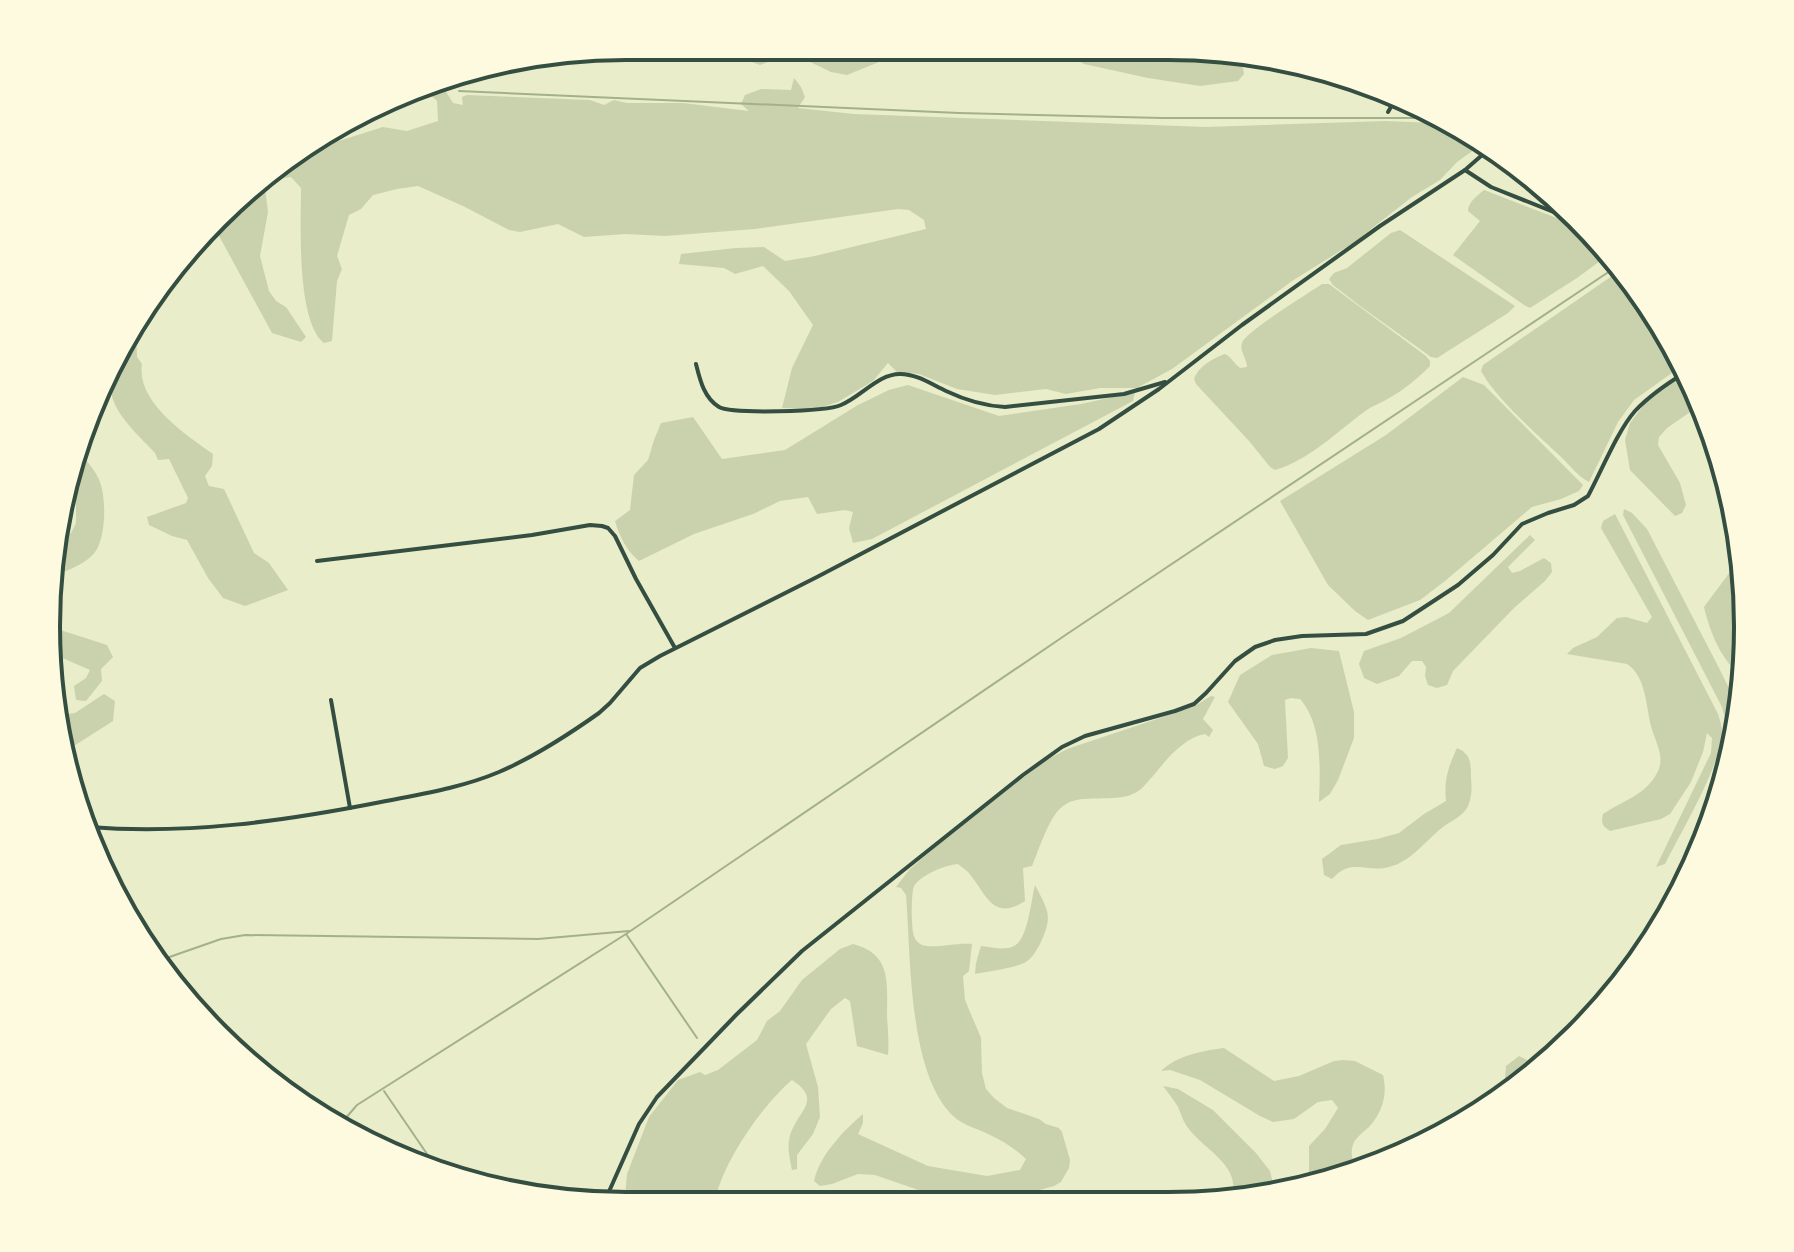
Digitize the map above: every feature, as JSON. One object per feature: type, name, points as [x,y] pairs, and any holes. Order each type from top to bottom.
[{"type":"street","points":[[1388,112],[1392,106]]},
{"type":"street","points":[[97,828],[233,826],[350,808],[460,785],[521,761],[599,713],[640,668],[1099,429],[1482,155]]},
{"type":"street","points":[[1465,170],[1491,187],[1553,212]]},
{"type":"street","points":[[696,364],[701,384],[711,401],[722,409],[735,411],[811,411],[837,407],[883,379],[901,374],[924,379],[972,401],[1005,407],[1124,394],[1171,380]]},
{"type":"street","points":[[609,1192],[639,1124],[657,1097],[736,1015],[812,942],[1023,775],[1062,747],[1085,736],[1194,704],[1235,661],[1255,647],[1302,636],[1366,634],[1417,613],[1458,585],[1493,555],[1522,524],[1574,505],[1588,496],[1625,424],[1634,412],[1677,377]]},
{"type":"street","points":[[317,561],[590,525],[602,526],[615,536],[675,648]]},
{"type":"street","points":[[331,700],[350,808]]},
{"type":"green space","points":[[746,60],[773,60],[760,65]]},
{"type":"green space","points":[[806,60],[884,60],[847,75],[831,72]]},
{"type":"green space","points":[[1077,60],[1205,61],[1242,65],[1244,74],[1238,81],[1200,86],[1084,64]]},
{"type":"green space","points":[[794,78],[805,97],[798,108],[854,114],[1206,127],[1385,121],[1427,123],[1474,150],[1440,180],[1412,197],[1353,243],[1292,281],[1172,369],[1137,388],[1100,388],[1066,394],[1046,389],[995,395],[957,389],[919,374],[897,372],[888,363],[873,381],[838,402],[816,409],[782,408],[792,368],[813,325],[789,291],[763,266],[735,274],[724,268],[679,264],[681,254],[764,247],[785,261],[926,229],[924,220],[909,210],[898,209],[755,229],[665,236],[625,234],[584,237],[558,224],[520,232],[509,230],[418,186],[397,189],[373,195],[361,209],[349,215],[337,256],[342,269],[337,281],[332,341],[324,343],[315,331],[304,294],[301,188],[291,177],[279,179],[331,144],[383,127],[407,131],[438,121],[437,101],[431,95],[445,90],[453,103],[463,105],[462,97],[467,95],[590,100],[604,105],[614,100],[627,103],[683,103],[749,111],[741,104],[745,95],[761,89],[791,90]]},
{"type":"green space","points":[[265,190],[268,212],[260,256],[269,291],[276,301],[286,307],[306,337],[301,342],[272,333],[218,234]]},
{"type":"green space","points":[[1484,190],[1562,220],[1600,261],[1530,308],[1453,255],[1480,221],[1468,211],[1471,202]]},
{"type":"green space","points":[[1400,230],[1515,306],[1437,358],[1431,357],[1360,306],[1329,279],[1391,233]]},
{"type":"green space","points":[[1613,276],[1639,312],[1674,372],[1634,400],[1618,422],[1589,482],[1577,474],[1497,393],[1481,371],[1483,365]]},
{"type":"green space","points":[[1322,284],[1329,284],[1426,356],[1430,366],[1406,387],[1367,410],[1311,453],[1275,470],[1194,379],[1206,364],[1225,354],[1240,368],[1247,367],[1241,346],[1246,338]]},
{"type":"green space","points":[[136,342],[137,357],[142,364],[142,378],[147,391],[165,416],[213,454],[212,466],[205,476],[209,486],[224,489],[254,553],[269,563],[288,590],[245,606],[223,598],[187,540],[149,525],[147,517],[186,503],[188,498],[169,459],[158,460],[123,418],[111,391]]},
{"type":"green space","points":[[1463,377],[1484,385],[1583,485],[1579,491],[1561,499],[1532,507],[1420,600],[1368,620],[1328,585],[1280,501],[1386,435]]},
{"type":"green space","points":[[1677,379],[1692,411],[1659,437],[1658,445],[1680,483],[1686,505],[1682,513],[1675,516],[1630,470],[1625,440],[1630,423],[1646,402]]},
{"type":"green space","points":[[908,385],[999,416],[1081,404],[1135,392],[1133,401],[872,539],[853,543],[849,528],[853,512],[845,510],[817,514],[808,497],[780,501],[753,514],[694,534],[639,561],[624,543],[615,521],[630,510],[634,475],[648,460],[661,423],[693,417],[722,459],[785,450],[858,405],[889,390]]},
{"type":"green space","points":[[85,461],[96,474],[102,489],[102,534],[97,549],[89,558],[63,572],[68,534],[76,523],[76,501]]},
{"type":"green space","points":[[1624,509],[1632,513],[1647,529],[1719,668],[1730,691],[1726,720],[1722,707],[1623,515]]},
{"type":"green space","points":[[1615,514],[1718,714],[1722,728],[1715,762],[1699,798],[1665,864],[1656,867],[1711,753],[1712,738],[1707,733],[1691,782],[1670,814],[1610,831],[1604,826],[1603,814],[1647,787],[1657,773],[1660,761],[1644,692],[1633,669],[1627,664],[1567,654],[1597,637],[1617,618],[1626,617],[1647,623],[1652,617],[1601,528],[1603,521]]},
{"type":"green space","points":[[1530,535],[1535,540],[1508,567],[1512,573],[1520,571],[1544,558],[1551,563],[1552,572],[1453,671],[1447,685],[1437,688],[1428,685],[1426,667],[1422,661],[1412,661],[1399,676],[1377,684],[1364,678],[1359,664],[1364,651],[1401,638],[1449,613]]},
{"type":"green space","points":[[1730,572],[1734,626],[1733,668],[1718,646],[1704,607]]},
{"type":"green space","points":[[60,630],[107,645],[113,657],[101,669],[102,681],[86,701],[76,700],[74,686],[86,678],[90,670],[61,657]]},
{"type":"green space","points":[[1311,648],[1339,651],[1354,712],[1354,738],[1338,780],[1330,794],[1319,802],[1316,735],[1313,722],[1300,699],[1285,700],[1288,758],[1283,766],[1275,769],[1264,766],[1258,744],[1228,702],[1240,675],[1272,655]]},
{"type":"green space","points":[[104,694],[115,701],[113,721],[73,746],[67,714],[75,713]]},
{"type":"green space","points":[[1211,696],[1215,697],[1203,719],[1213,730],[1209,737],[1205,734],[1197,736],[1182,745],[1135,793],[1117,798],[1070,802],[1058,811],[1032,866],[1023,868],[1025,901],[1006,908],[993,904],[958,864],[934,871],[914,886],[912,919],[917,941],[927,946],[972,944],[969,971],[963,976],[965,1000],[981,1038],[982,1073],[986,1089],[1007,1108],[1059,1128],[1070,1160],[1061,1182],[1028,1192],[924,1192],[875,1175],[858,1174],[820,1186],[814,1181],[821,1162],[840,1136],[863,1114],[858,1134],[928,1166],[987,1176],[1020,1170],[1026,1159],[1000,1140],[952,1115],[927,1071],[914,1011],[906,895],[896,887],[909,870],[949,835],[1045,761],[1067,749],[1193,707]]},
{"type":"green space","points":[[1457,748],[1468,756],[1471,768],[1471,797],[1462,814],[1397,864],[1381,868],[1352,867],[1339,872],[1332,879],[1324,875],[1322,859],[1341,845],[1399,833],[1446,801],[1447,774]]},
{"type":"green space","points":[[1035,885],[1048,920],[1032,957],[1018,965],[975,974],[981,946],[1006,948],[1019,942],[1026,928]]},
{"type":"green space","points":[[853,944],[875,955],[881,963],[887,982],[888,1055],[857,1046],[850,1001],[845,998],[831,1009],[806,1044],[818,1087],[820,1117],[813,1134],[797,1155],[797,1169],[792,1170],[789,1140],[807,1099],[806,1093],[792,1080],[768,1104],[744,1137],[717,1192],[625,1192],[627,1174],[649,1117],[678,1080],[700,1072],[705,1075],[718,1070],[757,1040],[767,1021],[780,1011],[802,980],[840,949]]},
{"type":"green space","points":[[1224,1048],[1274,1081],[1299,1076],[1334,1061],[1355,1061],[1383,1075],[1384,1097],[1373,1123],[1353,1145],[1353,1161],[1310,1174],[1309,1146],[1325,1129],[1338,1108],[1332,1100],[1318,1102],[1294,1119],[1273,1122],[1200,1080],[1170,1070],[1161,1071],[1183,1057]]},
{"type":"green space","points":[[1519,1056],[1527,1060],[1505,1081],[1506,1066]]},
{"type":"green space","points":[[1163,1086],[1178,1089],[1213,1110],[1256,1153],[1270,1171],[1273,1182],[1233,1188],[1227,1168],[1193,1134]]},
{"type":"waterway","points":[[459,91],[959,113],[1162,118],[1418,118]]},
{"type":"waterway","points":[[346,1118],[357,1105],[626,934],[1609,272]]},
{"type":"waterway","points":[[168,958],[221,939],[245,935],[538,939],[629,931]]},
{"type":"waterway","points":[[626,934],[697,1038]]},
{"type":"waterway","points":[[384,1091],[429,1156]]}]
